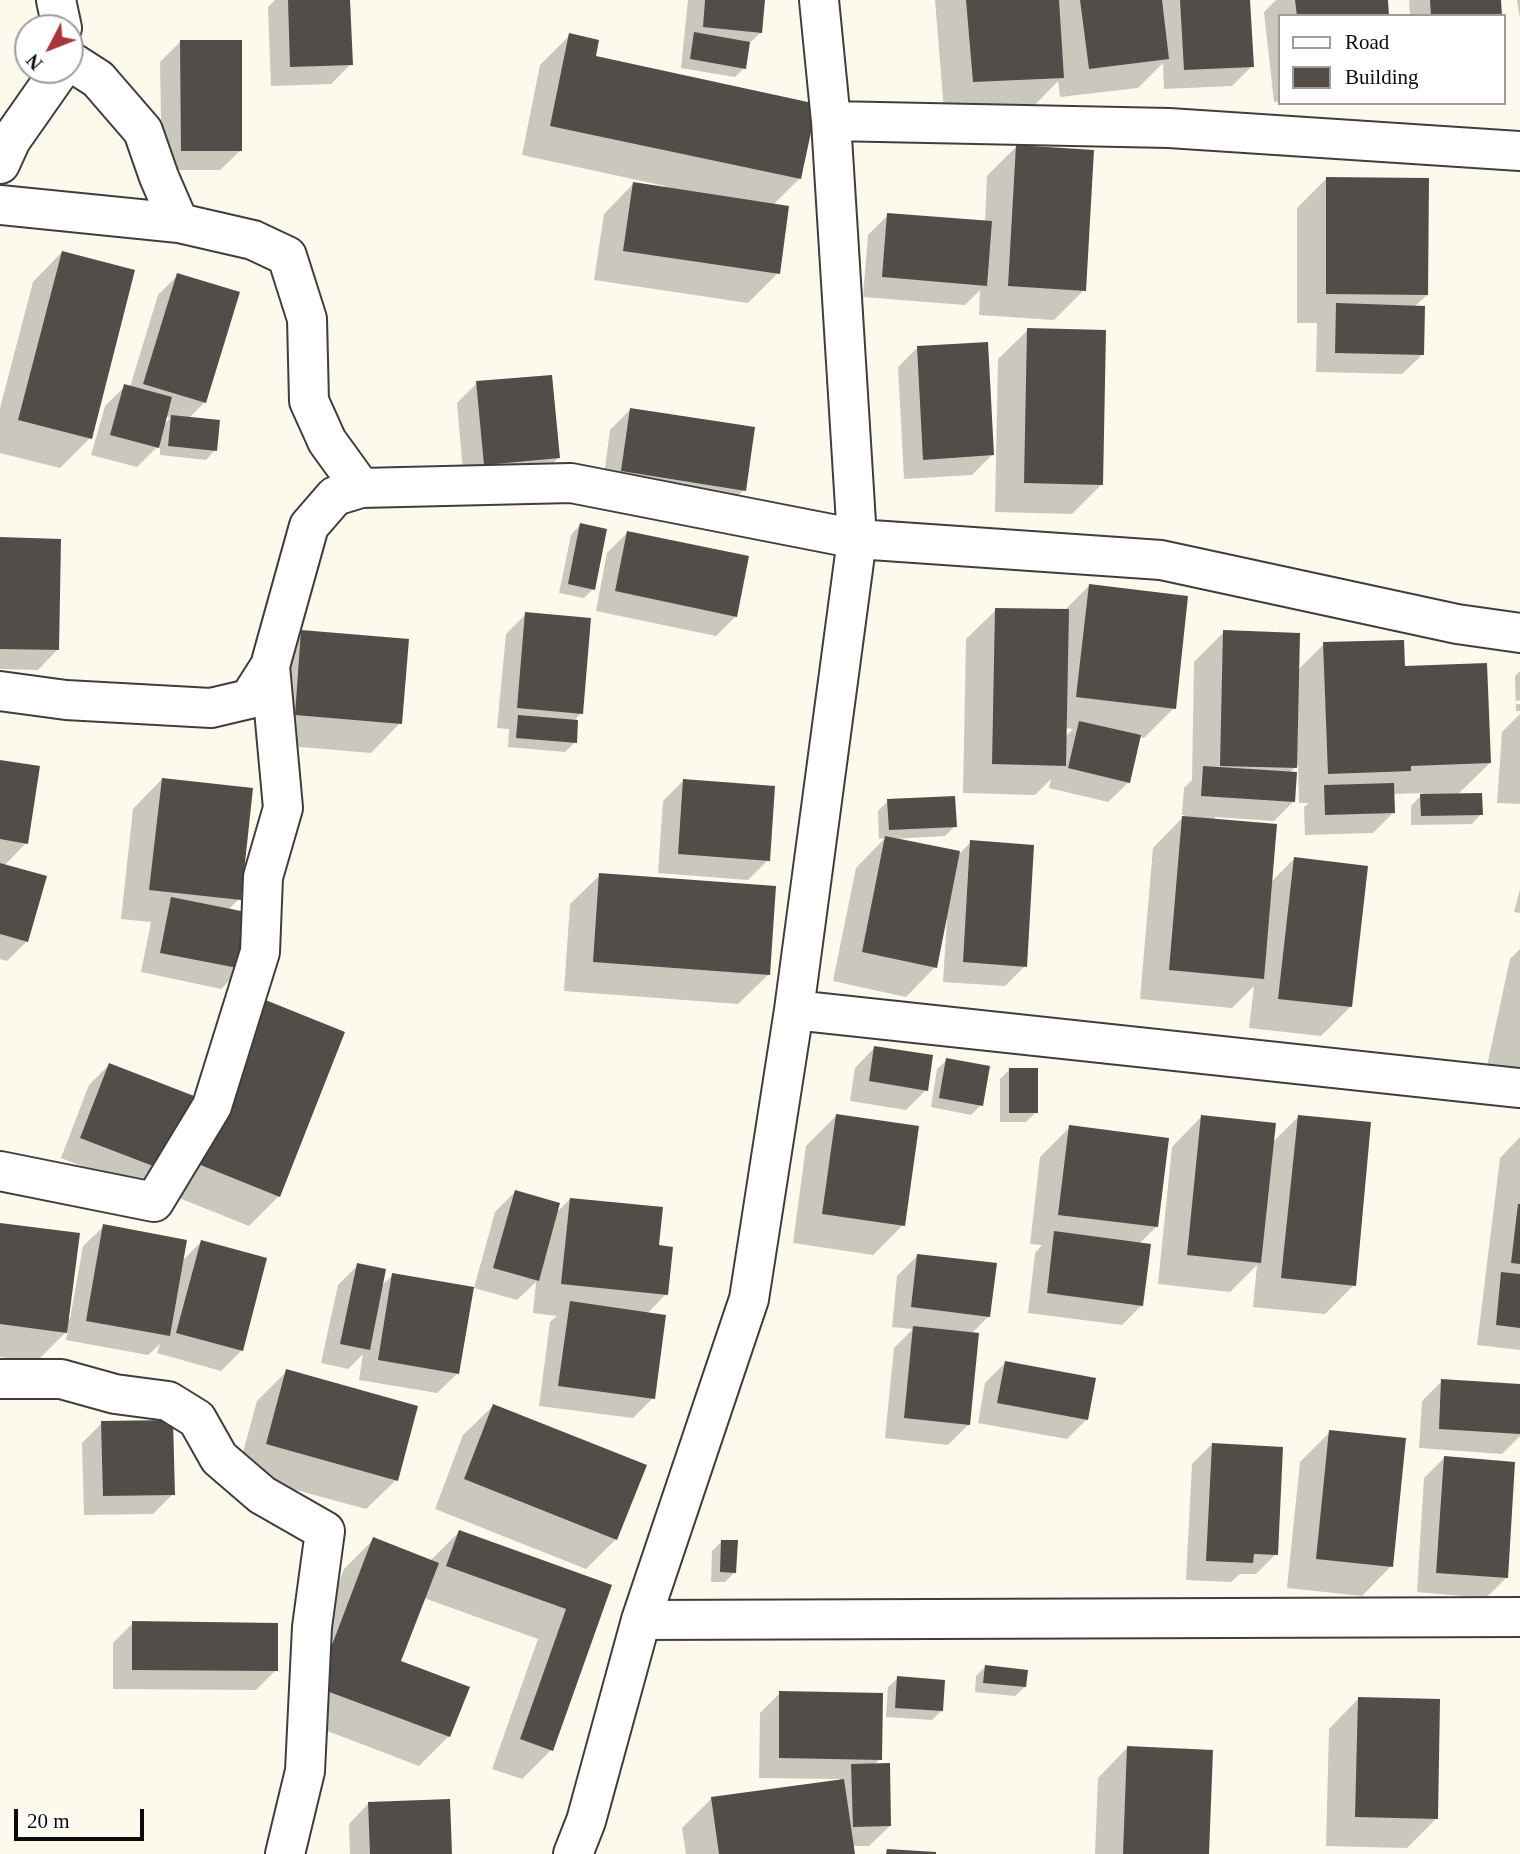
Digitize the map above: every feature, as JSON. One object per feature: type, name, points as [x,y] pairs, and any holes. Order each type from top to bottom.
[{"type":"street","points":[[573,1854],[586,1821],[641,1620],[749,1299],[793,1010],[857,539],[831,121],[819,0]]},
{"type":"street","points":[[84,70],[98,79],[143,131],[179,223]]},
{"type":"street","points":[[0,164],[11,140],[50,84]]},
{"type":"street","points":[[831,121],[1169,128],[1520,151]]},
{"type":"street","points":[[0,205],[179,223],[253,240],[287,256],[307,319],[309,401],[327,441],[361,488]]},
{"type":"street","points":[[0,691],[66,700],[211,708],[249,699],[270,666],[309,526],[335,496],[361,488],[571,483],[857,539],[1161,560],[1457,624],[1520,633]]},
{"type":"street","points":[[0,1171],[154,1202],[212,1106],[260,952],[263,877],[283,808],[270,666]]},
{"type":"street","points":[[793,1010],[1520,1088]]},
{"type":"street","points":[[0,1380],[61,1379],[115,1394],[169,1401],[197,1419],[219,1458],[262,1495],[325,1531],[313,1628],[305,1771],[285,1854]]},
{"type":"street","points":[[641,1620],[1520,1617]]},
{"type":"building","points":[[288,0],[350,0],[353,65],[290,67]]},
{"type":"building","points":[[705,0],[765,0],[762,33],[703,27]]},
{"type":"building","points":[[966,0],[1059,0],[1064,78],[973,82]]},
{"type":"building","points":[[1080,0],[1162,0],[1169,59],[1089,69]]},
{"type":"building","points":[[1180,0],[1250,0],[1254,67],[1184,70]]},
{"type":"building","points":[[1295,0],[1388,0],[1389,14],[1297,14]]},
{"type":"building","points":[[1430,0],[1501,0],[1502,14],[1431,14]]},
{"type":"building","points":[[694,32],[750,42],[746,69],[690,59]]},
{"type":"building","points":[[569,33],[599,40],[596,56],[817,104],[801,179],[550,126]]},
{"type":"building","points":[[180,40],[242,40],[242,151],[181,151]]},
{"type":"building","points":[[1016,145],[1094,150],[1086,291],[1008,286]]},
{"type":"building","points":[[1326,177],[1429,178],[1428,295],[1326,294]]},
{"type":"building","points":[[633,182],[789,206],[780,274],[623,251]]},
{"type":"building","points":[[887,213],[992,221],[987,286],[882,277]]},
{"type":"building","points":[[62,251],[135,270],[92,439],[18,420]]},
{"type":"building","points":[[177,273],[240,292],[206,403],[143,384]]},
{"type":"building","points":[[1336,303],[1425,306],[1424,355],[1335,353]]},
{"type":"building","points":[[1027,328],[1106,330],[1103,485],[1024,483]]},
{"type":"building","points":[[988,342],[994,455],[923,460],[917,346]]},
{"type":"building","points":[[552,375],[560,458],[484,465],[476,381]]},
{"type":"building","points":[[124,384],[172,397],[159,448],[110,435]]},
{"type":"building","points":[[630,408],[755,427],[746,491],[621,471]]},
{"type":"building","points":[[171,415],[220,420],[217,451],[168,446]]},
{"type":"building","points":[[580,523],[607,529],[595,590],[568,584]]},
{"type":"building","points":[[627,531],[749,556],[737,617],[615,591]]},
{"type":"building","points":[[0,537],[61,539],[59,650],[0,649]]},
{"type":"building","points":[[1089,584],[1188,596],[1176,709],[1076,697]]},
{"type":"building","points":[[995,608],[1069,609],[1066,766],[992,764]]},
{"type":"building","points":[[525,612],[591,618],[583,714],[517,708]]},
{"type":"building","points":[[301,630],[409,639],[402,724],[295,715]]},
{"type":"building","points":[[1223,630],[1300,633],[1297,768],[1220,766]]},
{"type":"building","points":[[1404,640],[1405,666],[1487,663],[1491,763],[1411,766],[1411,771],[1328,774],[1323,642]]},
{"type":"building","points":[[518,715],[578,720],[577,743],[516,738]]},
{"type":"building","points":[[1079,721],[1141,735],[1130,783],[1068,768]]},
{"type":"building","points":[[0,760],[40,766],[28,844],[0,839]]},
{"type":"building","points":[[1203,766],[1297,772],[1295,802],[1201,796]]},
{"type":"building","points":[[162,778],[253,788],[241,900],[149,890]]},
{"type":"building","points":[[683,779],[775,786],[770,861],[678,854]]},
{"type":"building","points":[[1394,783],[1395,813],[1325,815],[1324,785]]},
{"type":"building","points":[[1482,793],[1483,815],[1421,816],[1420,794]]},
{"type":"building","points":[[955,796],[957,827],[889,830],[887,799]]},
{"type":"building","points":[[1182,816],[1277,824],[1264,979],[1169,970]]},
{"type":"building","points":[[885,836],[960,851],[937,968],[862,952]]},
{"type":"building","points":[[970,840],[1034,845],[1027,967],[963,962]]},
{"type":"building","points":[[1294,857],[1368,866],[1352,1007],[1278,999]]},
{"type":"building","points":[[0,863],[47,876],[28,942],[0,934]]},
{"type":"building","points":[[599,873],[776,886],[770,975],[593,962]]},
{"type":"building","points":[[171,897],[251,913],[243,969],[160,953]]},
{"type":"building","points":[[263,999],[345,1032],[280,1197],[198,1164]]},
{"type":"building","points":[[874,1046],[933,1055],[928,1091],[869,1081]]},
{"type":"building","points":[[946,1058],[990,1066],[983,1106],[939,1098]]},
{"type":"building","points":[[109,1063],[194,1096],[166,1171],[80,1138]]},
{"type":"building","points":[[1009,1068],[1038,1068],[1038,1113],[1009,1113]]},
{"type":"building","points":[[836,1114],[919,1126],[905,1226],[822,1214]]},
{"type":"building","points":[[1201,1115],[1276,1123],[1261,1263],[1187,1255]]},
{"type":"building","points":[[1298,1115],[1371,1122],[1356,1286],[1281,1278]]},
{"type":"building","points":[[1069,1125],[1169,1138],[1158,1227],[1058,1215]]},
{"type":"building","points":[[515,1190],[560,1203],[539,1281],[493,1268]]},
{"type":"building","points":[[570,1198],[663,1207],[659,1245],[673,1247],[668,1295],[561,1284]]},
{"type":"building","points":[[1520,1204],[1520,1264],[1511,1263]]},
{"type":"building","points":[[0,1223],[80,1233],[67,1333],[0,1324]]},
{"type":"building","points":[[103,1224],[187,1240],[170,1336],[86,1321]]},
{"type":"building","points":[[1054,1231],[1151,1244],[1143,1306],[1047,1293]]},
{"type":"building","points":[[201,1240],[267,1258],[243,1351],[176,1333]]},
{"type":"building","points":[[917,1254],[997,1263],[990,1317],[911,1307]]},
{"type":"building","points":[[357,1263],[386,1269],[370,1350],[340,1344]]},
{"type":"building","points":[[1501,1272],[1520,1274],[1520,1328],[1496,1325]]},
{"type":"building","points":[[392,1273],[474,1287],[459,1374],[378,1360]]},
{"type":"building","points":[[570,1301],[666,1315],[655,1399],[558,1386]]},
{"type":"building","points":[[913,1326],[979,1333],[970,1425],[904,1418]]},
{"type":"building","points":[[1005,1361],[1096,1378],[1088,1420],[997,1403]]},
{"type":"building","points":[[286,1369],[418,1406],[398,1481],[266,1444]]},
{"type":"building","points":[[1441,1379],[1520,1384],[1520,1434],[1439,1429]]},
{"type":"building","points":[[493,1404],[647,1465],[617,1540],[464,1479]]},
{"type":"building","points":[[173,1420],[175,1495],[103,1496],[101,1421]]},
{"type":"building","points":[[1329,1430],[1406,1438],[1393,1567],[1316,1559]]},
{"type":"building","points":[[1212,1443],[1283,1447],[1278,1555],[1254,1554],[1253,1563],[1206,1561]]},
{"type":"building","points":[[1444,1456],[1515,1462],[1508,1578],[1436,1573]]},
{"type":"building","points":[[459,1530],[612,1585],[553,1751],[520,1739],[566,1609],[446,1566]]},
{"type":"building","points":[[373,1537],[439,1563],[401,1661],[470,1687],[450,1737],[316,1687]]},
{"type":"building","points":[[721,1540],[738,1540],[736,1573],[720,1572]]},
{"type":"building","points":[[132,1621],[278,1623],[278,1671],[132,1670]]},
{"type":"building","points":[[985,1665],[1028,1670],[1026,1687],[983,1683]]},
{"type":"building","points":[[897,1676],[945,1680],[943,1711],[895,1708]]},
{"type":"building","points":[[779,1691],[883,1693],[882,1760],[779,1758]]},
{"type":"building","points":[[1358,1697],[1440,1699],[1438,1819],[1355,1817]]},
{"type":"building","points":[[1127,1746],[1213,1750],[1209,1854],[1123,1854]]},
{"type":"building","points":[[890,1763],[891,1826],[853,1827],[851,1764]]},
{"type":"building","points":[[844,1779],[855,1854],[719,1854],[711,1797]]},
{"type":"building","points":[[450,1799],[452,1854],[370,1854],[368,1802]]},
{"type":"building","points":[[887,1849],[936,1852],[936,1854],[886,1854]]}]
